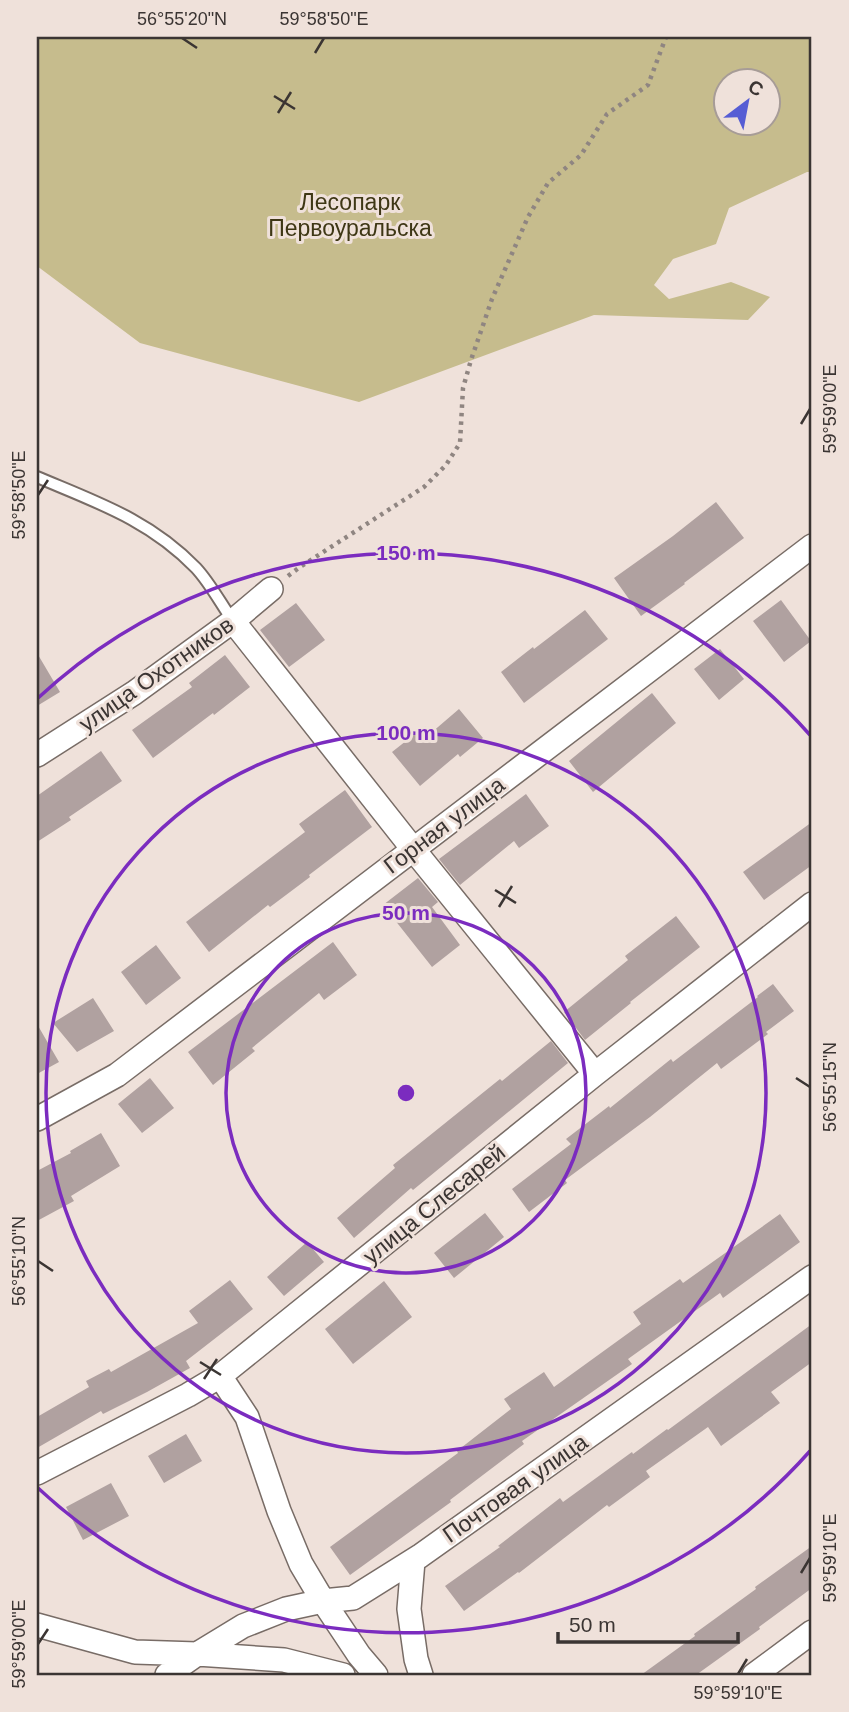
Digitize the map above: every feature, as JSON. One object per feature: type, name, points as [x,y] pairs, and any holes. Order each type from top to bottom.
[{"type":"street","name":"Горная улица","points":[[37,1119],[117,1074],[812,546]]},
{"type":"street","name":"улица Охотников","points":[[37,755],[134,694],[233,621],[271,589]]},
{"type":"street","points":[[233,621],[595,1074]]},
{"type":"street","name":"улица Слесарей","points":[[37,1474],[220,1376],[595,1074],[812,904]]},
{"type":"street","name":"Почтовая улица","points":[[167,1675],[243,1626],[286,1609],[352,1598],[413,1561],[812,1277]]},
{"type":"street","points":[[220,1376],[247,1417],[279,1511],[301,1564],[359,1655],[376,1675]]},
{"type":"street","points":[[413,1561],[409,1608],[416,1659],[421,1675]]},
{"type":"street","points":[[37,1625],[135,1652],[284,1660],[343,1675]]},
{"type":"street","points":[[754,1675],[812,1632]]},
{"type":"lane","points":[[37,477],[130,517],[167,541],[198,570],[233,621]]},
{"type":"path","points":[[271,589],[300,567],[424,487],[446,466],[460,443],[463,388],[471,360],[492,299],[528,217],[548,183],[581,155],[607,114],[648,85],[666,37]]},
{"type":"green space","name":"Лесопарк Первоуральска","points":[[37,37],[812,37],[812,172],[729,208],[716,244],[673,259],[654,285],[669,299],[731,282],[770,297],[748,320],[594,315],[359,402],[140,343],[37,266]]},
{"type":"building","points":[[716,502],[744,538],[641,616],[614,578]]},
{"type":"building","points":[[781,600],[811,641],[784,662],[753,621]]},
{"type":"building","points":[[296,603],[325,640],[289,667],[260,630]]},
{"type":"building","points":[[585,610],[608,639],[524,703],[501,672]]},
{"type":"building","points":[[720,649],[744,679],[719,700],[694,669]]},
{"type":"building","points":[[37,653],[60,692],[37,706]]},
{"type":"building","points":[[225,655],[250,687],[153,758],[132,730],[192,687],[189,683]]},
{"type":"building","points":[[652,693],[676,723],[593,792],[569,761]]},
{"type":"building","points":[[459,709],[483,738],[460,757],[458,754],[420,786],[392,752],[425,726],[431,733]]},
{"type":"building","points":[[101,751],[122,781],[37,842],[37,796]]},
{"type":"building","points":[[345,790],[372,827],[209,952],[186,922],[305,832],[299,824]]},
{"type":"building","points":[[526,794],[549,826],[519,848],[514,841],[460,885],[439,859]]},
{"type":"building","points":[[812,822],[812,865],[764,900],[743,872]]},
{"type":"building","points":[[418,878],[438,902],[432,907],[460,945],[432,967],[383,905]]},
{"type":"building","points":[[676,916],[700,947],[585,1040],[564,1012],[628,960],[625,956]]},
{"type":"building","points":[[333,942],[357,975],[324,1000],[319,993],[252,1048],[255,1051],[213,1085],[188,1052]]},
{"type":"building","points":[[156,945],[181,978],[146,1005],[121,972]]},
{"type":"building","points":[[773,984],[794,1011],[721,1069],[717,1063],[565,1180],[567,1183],[529,1212],[512,1189],[571,1144],[566,1139],[671,1059],[673,1062]]},
{"type":"building","points":[[93,998],[114,1031],[77,1052],[53,1023]]},
{"type":"building","points":[[37,1024],[59,1062],[37,1074]]},
{"type":"building","points":[[551,1041],[568,1063],[413,1190],[411,1188],[354,1238],[337,1218],[395,1168],[393,1165]]},
{"type":"building","points":[[150,1078],[174,1108],[142,1133],[118,1104]]},
{"type":"building","points":[[101,1133],[120,1166],[71,1196],[74,1201],[37,1221],[37,1171]]},
{"type":"building","points":[[485,1213],[504,1237],[454,1278],[434,1253]]},
{"type":"building","points":[[780,1214],[800,1242],[723,1298],[720,1293],[628,1359],[632,1364],[522,1441],[524,1444],[450,1500],[451,1502],[350,1575],[330,1547],[458,1453],[457,1451],[511,1409],[504,1399],[544,1372],[554,1387],[641,1324],[633,1312],[680,1279],[683,1283]]},
{"type":"building","points":[[307,1242],[324,1262],[284,1296],[267,1277]]},
{"type":"building","points":[[230,1280],[253,1309],[186,1361],[190,1368],[103,1414],[101,1411],[37,1448],[37,1417],[89,1387],[86,1381],[109,1369],[111,1372],[198,1323],[189,1311]]},
{"type":"building","points":[[384,1281],[412,1317],[353,1364],[325,1329]]},
{"type":"building","points":[[812,1324],[812,1362],[771,1392],[780,1403],[721,1446],[708,1427],[646,1471],[650,1477],[609,1507],[607,1505],[519,1573],[464,1611],[445,1586],[500,1547],[498,1546],[560,1498],[563,1502],[632,1452],[633,1454],[668,1430]]},
{"type":"building","points":[[186,1434],[202,1461],[164,1483],[148,1456]]},
{"type":"building","points":[[111,1483],[129,1516],[83,1540],[66,1507]]},
{"type":"building","points":[[812,1546],[812,1588],[759,1627],[760,1629],[696,1675],[641,1675],[756,1589],[755,1587]]}]
